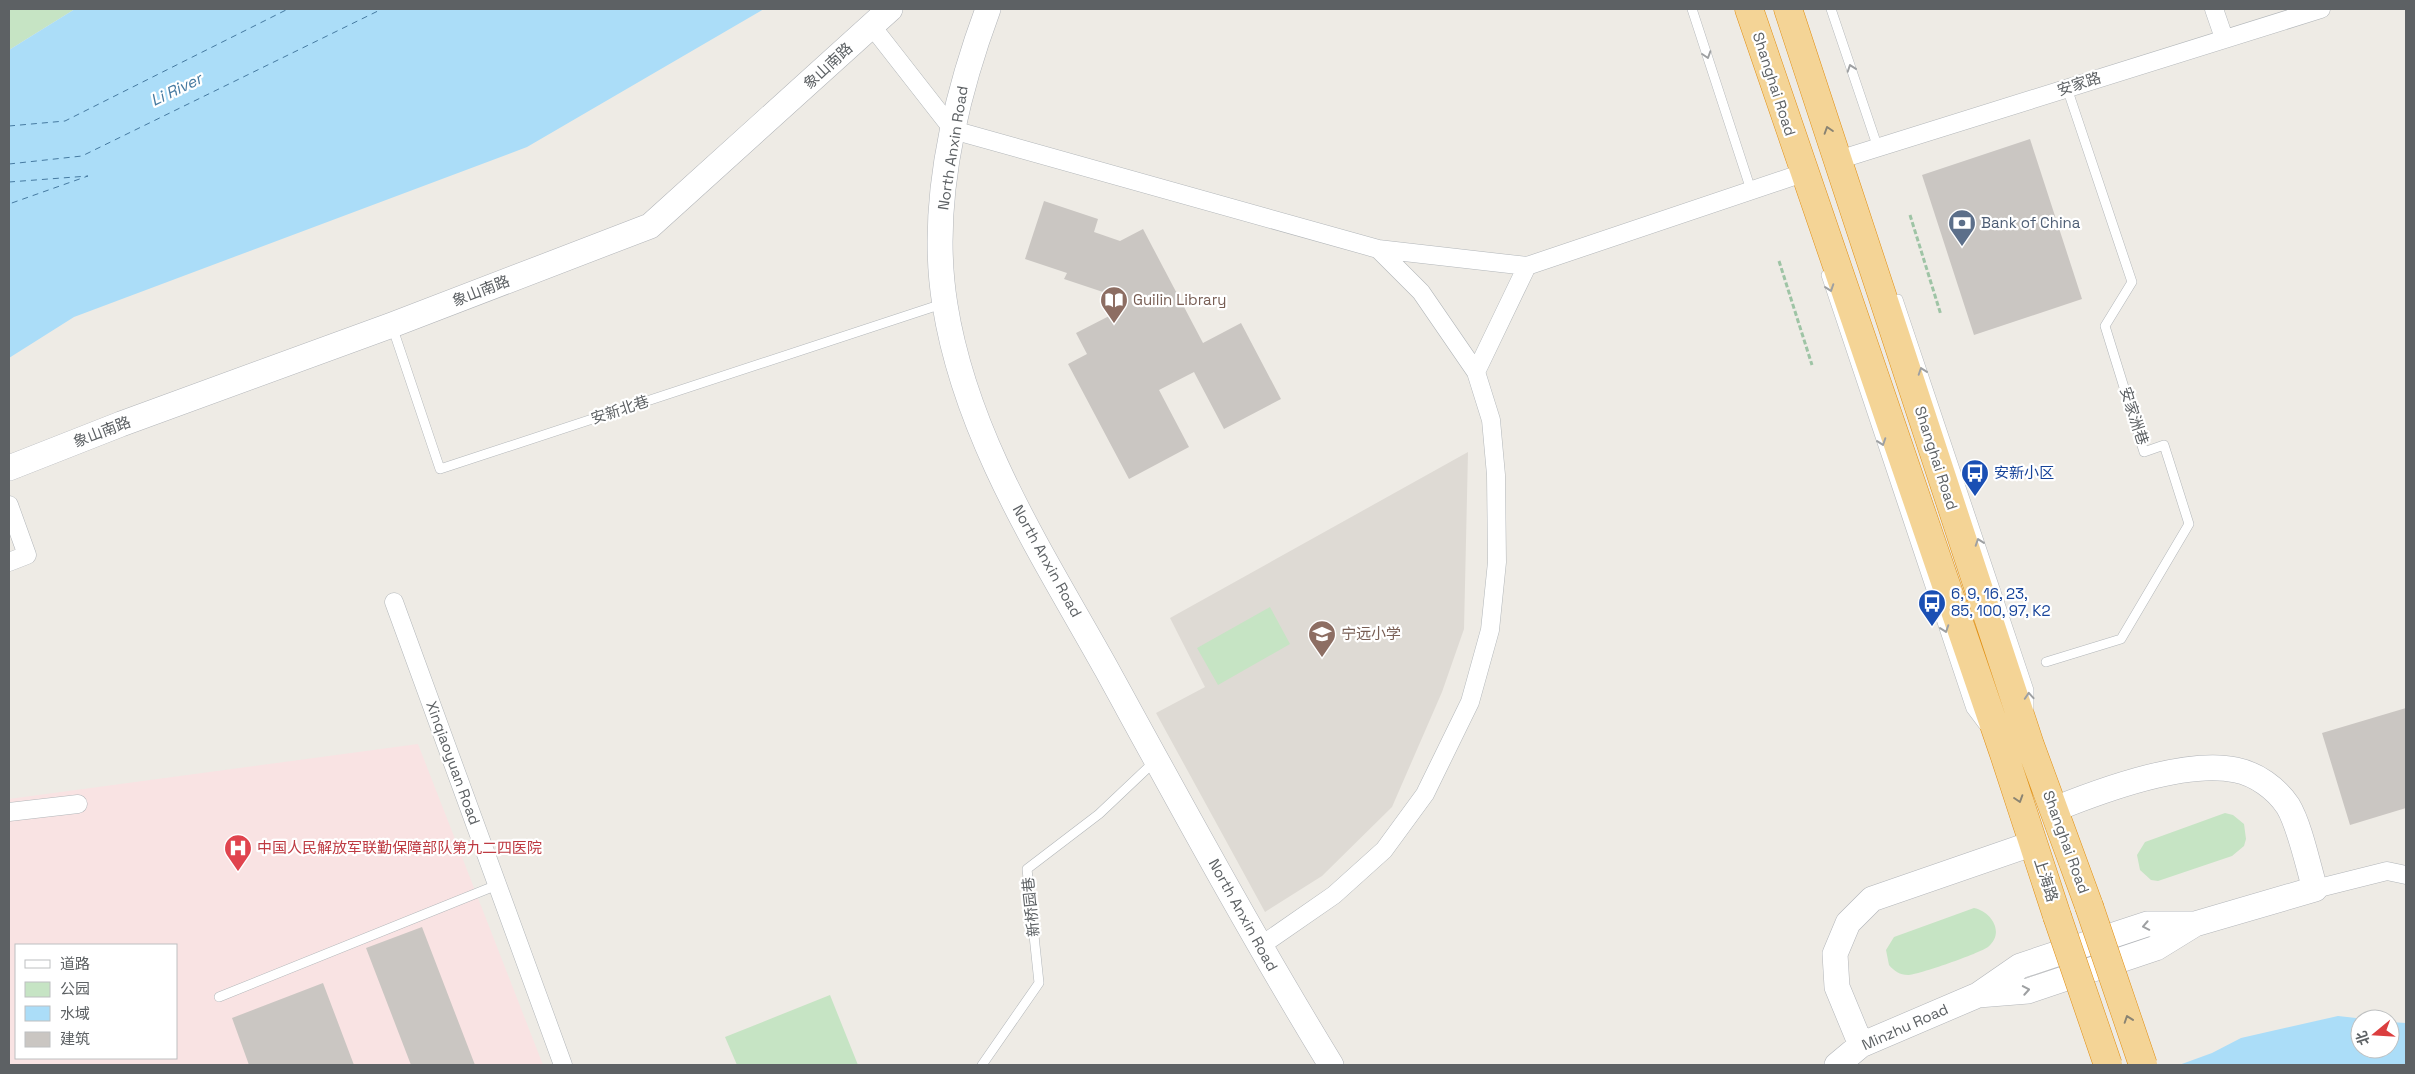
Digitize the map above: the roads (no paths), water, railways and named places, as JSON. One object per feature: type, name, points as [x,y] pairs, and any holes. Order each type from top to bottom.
[{"type":"highway","name":"Shanghai Road","points":[[1749,9],[1803,173],[2034,843]]},
{"type":"highway","name":"Shanghai Road","points":[[1788,9],[2030,745],[2055,809],[2143,1065]]},
{"type":"highway","name":"上海路","points":[[2034,843],[2108,1065]]},
{"type":"street","name":"象山南路","points":[[9,468],[130,420],[392,326],[650,226],[890,9]]},
{"type":"street","name":"North Anxin Road","points":[[988,9],[966,72],[944,186],[940,244],[945,303],[956,361],[974,414],[1019,512],[1259,947],[1331,1065]]},
{"type":"street","points":[[2214,9],[2224,38]]},
{"type":"street","name":"安家路","points":[[1838,160],[2321,9]]},
{"type":"street","points":[[872,25],[954,130],[1378,249],[1528,266],[1803,173]]},
{"type":"street","points":[[1259,947],[1334,895],[1384,850],[1425,794],[1470,702],[1490,630],[1497,562],[1496,475],[1491,420],[1476,372],[1421,292],[1378,249]]},
{"type":"street","points":[[1476,372],[1528,266]]},
{"type":"street","points":[[9,505],[27,555],[9,562]]},
{"type":"street","name":"Xinqiaoyuan Road","points":[[394,602],[563,1065]]},
{"type":"street","points":[[2055,809],[2108,790],[2174,772],[2206,768],[2236,770],[2266,782],[2288,806],[2315,889],[2387,871],[2406,875]]},
{"type":"street","points":[[9,812],[78,804]]},
{"type":"street","points":[[1861,1045],[1837,987],[1835,954],[1848,923],[1872,899],[2034,843]]},
{"type":"street","name":"Minzhu Road","points":[[1837,1065],[1861,1045],[1978,995],[2028,991],[2156,948],[2195,924],[2315,889]]},
{"type":"lane","points":[[1692,9],[1751,190]]},
{"type":"lane","points":[[1831,9],[1878,148]]},
{"type":"lane","name":"安家洲巷","points":[[2046,662],[2121,639],[2189,524],[2164,445],[2144,452],[2106,326],[2132,282],[2067,88]]},
{"type":"lane","points":[[1838,160],[1869,221]]},
{"type":"lane","points":[[1803,173],[1814,229]]},
{"type":"lane","points":[[1823,267],[1971,709],[2004,754]]},
{"type":"lane","points":[[1896,294],[2029,690],[2030,745]]},
{"type":"lane","name":"安新北巷","points":[[392,326],[440,469],[945,303]]},
{"type":"lane","name":"新桥园巷","points":[[982,1065],[1039,983],[1026,869],[1099,814],[1156,760]]},
{"type":"lane","points":[[219,997],[497,885]]},
{"type":"water","name":"Li River","points":[[75,9],[764,9],[527,147],[74,317],[9,358],[9,50]]},
{"type":"water","points":[[2338,1016],[2350,1017],[2350,1059],[2400,1059],[2400,1023],[2406,1023],[2406,1065],[2179,1065],[2212,1053],[2241,1038]]},
{"type":"place","name":"Bank of China","points":[[1962,247]]},
{"type":"place","name":"Guilin Library","points":[[1114,324]]},
{"type":"place","name":"安新小区","points":[[1975,497]]},
{"type":"place","name":"6, 9, 16, 23, 85, 100, 97, K2","points":[[1932,627]]},
{"type":"place","name":"宁远小学","points":[[1322,658]]},
{"type":"place","name":"中国人民解放军联勤保障部队第九二四医院","points":[[238,872]]}]
